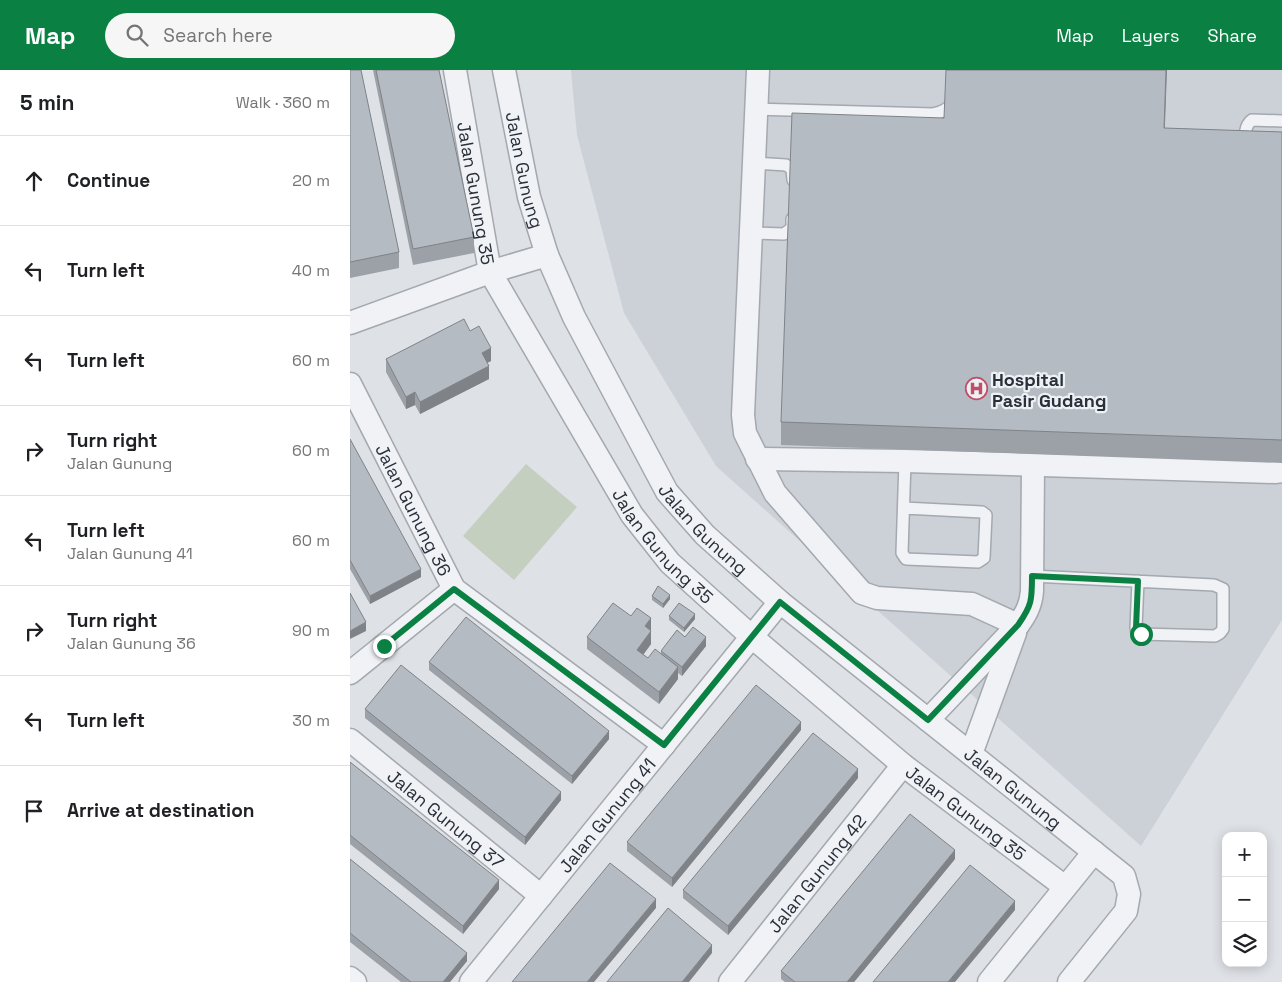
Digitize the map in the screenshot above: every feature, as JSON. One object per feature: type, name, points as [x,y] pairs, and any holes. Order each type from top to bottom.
[{"type":"street","name":"Jalan Gunung 35","points":[[455,70],[490,272],[632,515],[670,563],[752,637],[903,765],[1065,887]]},
{"type":"street","name":"Jalan Gunung","points":[[504,70],[529,197],[547,256],[574,317],[667,492],[705,535],[780,602],[1124,876],[1129,894],[1126,911],[1069,982]]},
{"type":"street","points":[[758,70],[743,415],[745,433],[757,459],[775,493],[862,593],[877,598],[972,604],[1018,625]]},
{"type":"street","points":[[350,323],[490,272],[547,256]]},
{"type":"street","name":"Jalan Gunung 36","points":[[350,384],[454,589],[664,745]]},
{"type":"street","points":[[757,459],[1282,471]]},
{"type":"street","points":[[928,720],[1018,625],[1027,612],[1031,601],[1033,465]]},
{"type":"street","points":[[350,673],[454,589]]},
{"type":"street","name":"Jalan Gunung 41","points":[[471,982],[780,602]]},
{"type":"street","points":[[971,754],[1018,625]]},
{"type":"street","name":"Jalan Gunung 37","points":[[350,740],[541,896]]},
{"type":"street","name":"Jalan Gunung 42","points":[[730,982],[903,765]]},
{"type":"street","points":[[989,982],[1094,852]]},
{"type":"street","points":[[350,978],[354,982]]},
{"type":"lane","points":[[756,109],[939,113],[952,104],[954,98],[954,70]]},
{"type":"lane","points":[[1258,146],[1250,146],[1246,141],[1248,123],[1252,120],[1282,121]]},
{"type":"lane","points":[[754,163],[786,165],[792,169],[792,191]]},
{"type":"lane","points":[[751,233],[784,234],[792,228],[792,210]]},
{"type":"lane","points":[[904,508],[982,512],[986,515],[984,558],[978,562],[906,559],[902,553],[905,461]]},
{"type":"lane","points":[[1032,576],[1214,584],[1223,589],[1223,629],[1215,636],[1141,634],[1137,632],[1138,581]]},
{"type":"shaded area","name":"Hospital Pasir Gudang","points":[[571,70],[1282,70],[1282,620],[1141,846],[716,466],[624,313],[577,135]]},
{"type":"green space","points":[[526,464],[577,507],[514,580],[463,536]]},
{"type":"building","points":[[350,70],[361,70],[399,252],[350,262]]},
{"type":"building","points":[[376,70],[439,70],[474,237],[413,249]]},
{"type":"building","points":[[946,70],[1166,70],[1164,128],[1282,132],[1282,440],[781,422],[792,113],[944,118]]},
{"type":"building","points":[[464,319],[470,331],[479,326],[491,348],[482,353],[489,366],[420,402],[415,392],[406,397],[386,359]]},
{"type":"building","points":[[350,439],[421,569],[370,596],[350,560]]},
{"type":"building","points":[[658,586],[670,595],[663,604],[652,596]]},
{"type":"building","points":[[350,593],[366,622],[350,631]]},
{"type":"building","points":[[613,603],[631,616],[637,608],[651,618],[645,626],[651,631],[637,650],[648,658],[655,649],[678,667],[659,692],[587,637]]},
{"type":"building","points":[[679,603],[695,614],[684,628],[669,616]]},
{"type":"building","points":[[466,617],[609,731],[572,776],[429,662]]},
{"type":"building","points":[[693,627],[706,637],[682,667],[661,651],[677,630],[685,637]]},
{"type":"building","points":[[401,665],[561,792],[525,837],[365,709]]},
{"type":"building","points":[[756,685],[801,722],[672,878],[627,842]]},
{"type":"building","points":[[813,733],[858,769],[728,926],[683,890]]},
{"type":"building","points":[[350,762],[499,880],[463,926],[350,835]]},
{"type":"building","points":[[910,814],[955,850],[847,982],[795,982],[781,971]]},
{"type":"building","points":[[350,859],[467,953],[443,982],[411,982],[350,933]]},
{"type":"building","points":[[610,863],[656,899],[587,982],[512,982]]},
{"type":"building","points":[[970,865],[1015,901],[948,982],[873,982]]},
{"type":"building","points":[[668,908],[712,945],[682,982],[607,982]]},
{"type":"place","name":"Hospital Pasir Gudang","points":[[976,389]]},
{"type":"route","points":[[384,646],[454,589],[664,745],[780,602],[928,720],[1018,625],[1027,612],[1031,601],[1032,576],[1138,581],[1136,628],[1137,632],[1141,634]]}]
